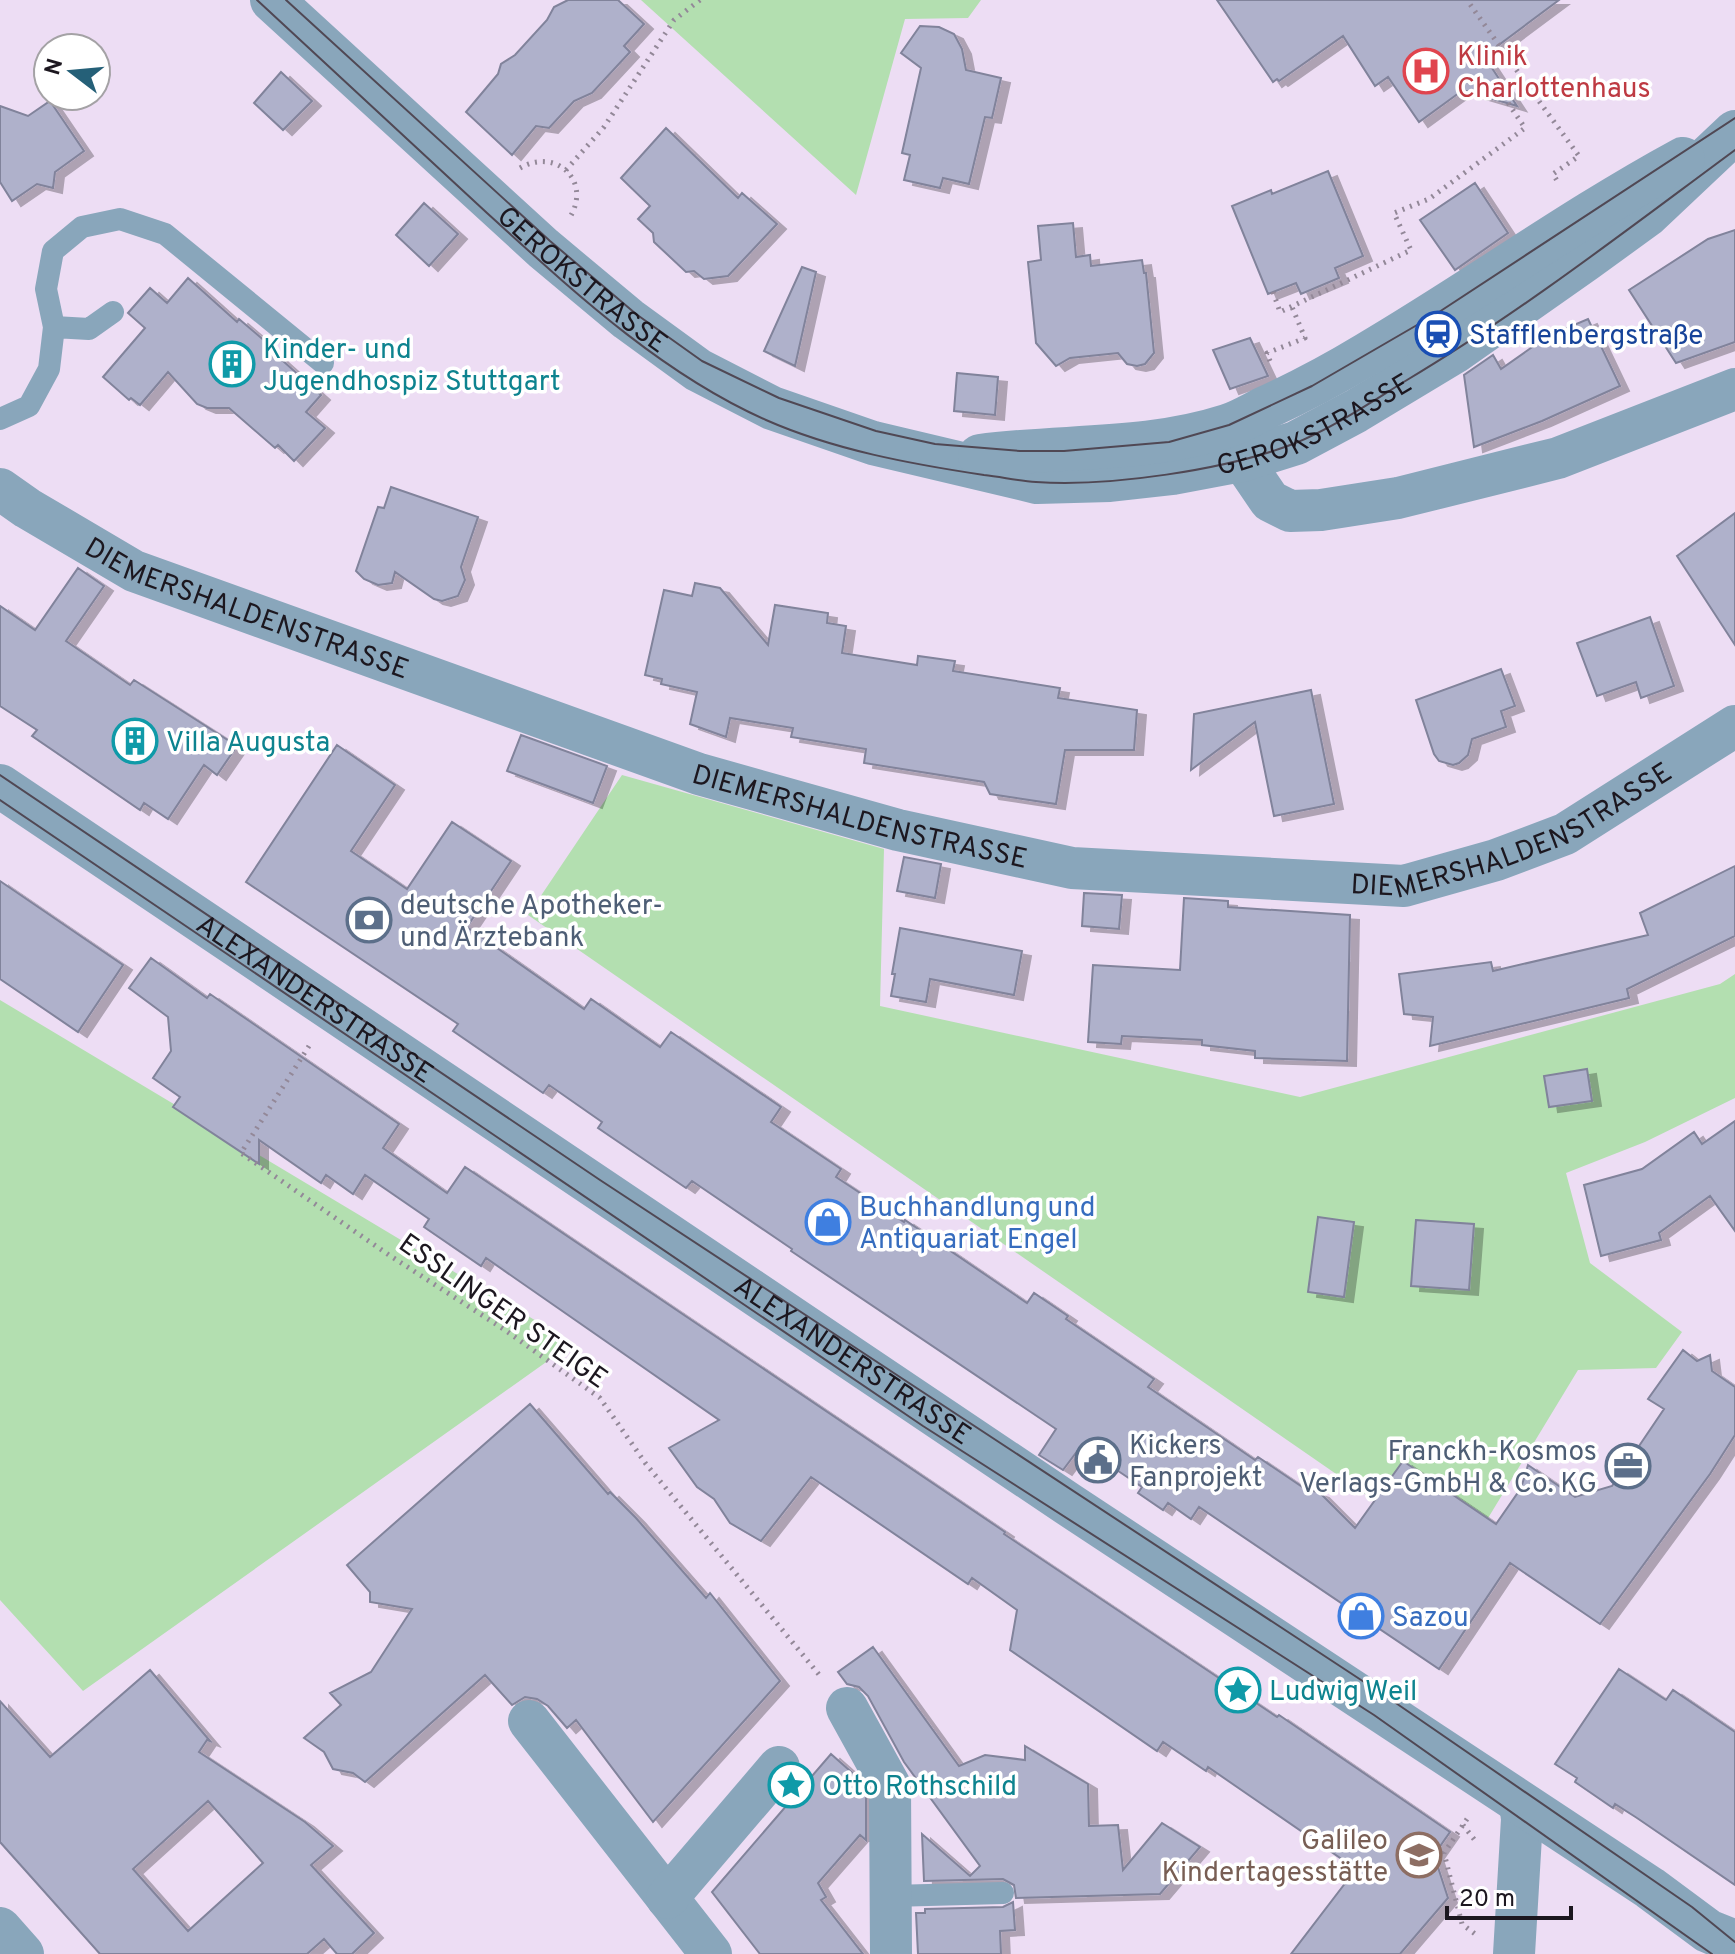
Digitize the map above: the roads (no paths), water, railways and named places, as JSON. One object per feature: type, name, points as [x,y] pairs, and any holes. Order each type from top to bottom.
[{"type":"street","name":"GEROKSTRASSE","points":[[272,0],[543,248],[628,319],[698,370],[772,408],[873,443],[1037,482],[1110,480],[1236,443],[1296,443],[1454,352],[1647,215],[1735,132]]},
{"type":"street","points":[[1236,443],[1270,501],[1290,511],[1321,510],[1398,498],[1558,458],[1735,389]]},
{"type":"street","name":"DIEMERSHALDENSTRASSE","points":[[0,489],[134,571],[684,768],[898,830],[1072,868],[1404,886],[1496,860],[1565,834],[1735,726]]},
{"type":"street","name":"ALEXANDERSTRASSE","points":[[0,786],[1068,1504],[1688,1913],[1725,1945]]},
{"type":"street","points":[[847,1708],[890,1786],[891,1954]]},
{"type":"street","points":[[529,1721],[711,1954]]},
{"type":"street","points":[[667,1898],[779,1767]]},
{"type":"street","points":[[1514,1954],[1522,1819],[1520,1803]]},
{"type":"street","points":[[0,1928],[23,1954]]},
{"type":"lane","points":[[0,419],[29,406],[49,369],[54,327],[46,289],[53,251],[82,227],[120,219],[165,234],[323,363]]},
{"type":"lane","points":[[54,327],[89,329],[113,312]]},
{"type":"lane","points":[[891,1896],[1003,1893]]},
{"type":"tram line","points":[[257,0],[585,300],[690,379],[766,420],[818,440],[901,461],[1030,481],[1097,482],[1166,475],[1234,462],[1308,438],[1366,406],[1491,326],[1735,150]]},
{"type":"tram line","points":[[286,0],[550,241],[636,314],[702,361],[779,398],[876,431],[935,444],[1020,451],[1064,451],[1169,442],[1229,425],[1312,386],[1436,314],[1735,118]]},
{"type":"tram line","points":[[0,775],[600,1180],[1390,1699],[1692,1907],[1735,1942]]},
{"type":"tram line","points":[[0,800],[923,1426],[1374,1715],[1712,1954]]},
{"type":"place","name":"Klinik Charlottenhaus","points":[[1426,71]]},
{"type":"place","name":"Stafflenbergstraße","points":[[1438,334]]},
{"type":"place","name":"Kinder- und Jugendhospiz Stuttgart","points":[[232,364]]},
{"type":"place","name":"Villa Augusta","points":[[135,741]]},
{"type":"place","name":"deutsche Apotheker- und Ärztebank","points":[[369,920]]},
{"type":"place","name":"Buchhandlung und Antiquariat Engel","points":[[828,1222]]},
{"type":"place","name":"Kickers Fanprojekt","points":[[1098,1460]]},
{"type":"place","name":"Franckh-Kosmos Verlags-GmbH & Co. KG","points":[[1628,1466]]},
{"type":"place","name":"Sazou","points":[[1361,1616]]},
{"type":"place","name":"Ludwig Weil","points":[[1238,1690]]},
{"type":"place","name":"Otto Rothschild","points":[[791,1785]]},
{"type":"place","name":"Galileo Kindertagesstätte","points":[[1419,1855]]}]
